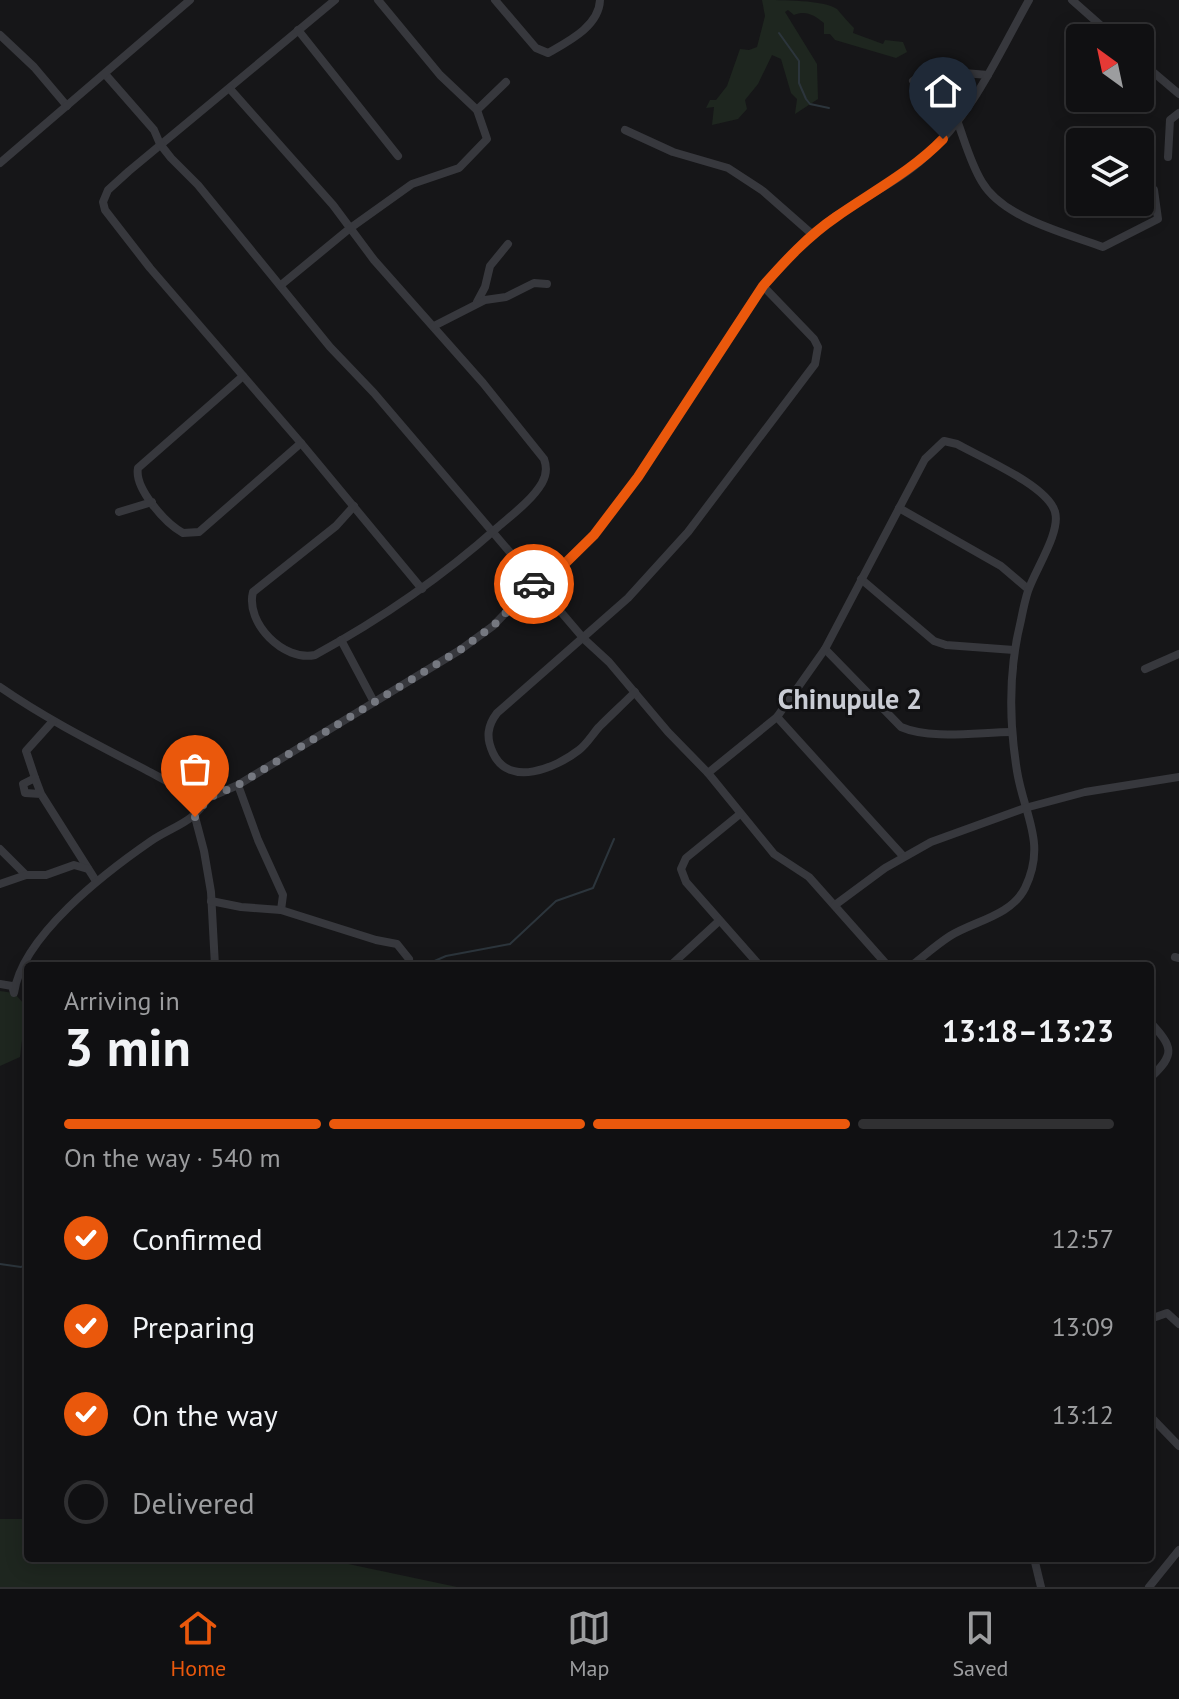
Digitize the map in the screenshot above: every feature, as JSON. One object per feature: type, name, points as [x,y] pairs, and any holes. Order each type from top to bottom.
[{"type":"street","points":[[0,163],[190,0]]},
{"type":"street","points":[[335,0],[160,144],[108,190],[103,202],[105,210],[150,268],[422,589]]},
{"type":"street","points":[[281,285],[349,229],[412,184],[459,168],[487,139],[477,110],[440,75],[378,0]]},
{"type":"street","points":[[495,0],[536,48],[548,53],[593,21],[600,0]]},
{"type":"street","points":[[25,962],[28,954],[96,881],[152,841],[195,817],[208,798],[238,785],[476,638],[594,535],[638,477],[763,286],[786,259],[813,235],[912,168],[958,123],[1029,0]]},
{"type":"street","points":[[1072,0],[1099,24]]},
{"type":"street","points":[[298,30],[398,156]]},
{"type":"street","points":[[1,37],[34,67],[67,106]]},
{"type":"street","points":[[913,81],[928,70],[988,75]]},
{"type":"street","points":[[1154,73],[1179,94]]},
{"type":"street","points":[[105,74],[330,347],[374,393],[584,639],[708,773],[774,854],[809,877],[885,962]]},
{"type":"street","points":[[477,110],[506,82]]},
{"type":"street","points":[[230,89],[333,205],[349,229],[483,383],[544,459],[546,466],[542,483],[493,532],[442,576],[310,657],[278,647],[268,639],[253,611],[251,597],[255,588],[318,541],[354,506]]},
{"type":"street","points":[[1168,157],[1170,120],[1179,113]]},
{"type":"street","points":[[958,123],[982,183],[1000,203],[1037,223],[1103,247],[1158,219],[1154,190]]},
{"type":"street","points":[[625,130],[673,152],[728,168],[763,191],[813,235]]},
{"type":"street","points":[[477,304],[490,266],[508,244]]},
{"type":"street","points":[[434,326],[485,300],[506,297],[534,283],[547,284]]},
{"type":"street","points":[[635,692],[585,745],[563,760],[525,772],[511,772],[503,768],[487,738],[491,721],[628,598],[688,532],[815,364],[818,347],[814,339],[763,286]]},
{"type":"street","points":[[243,376],[138,468],[138,477],[152,502],[173,528],[183,533],[199,532],[301,443]]},
{"type":"street","points":[[708,773],[777,717],[825,649],[925,459],[944,441],[957,444],[1044,493],[1054,507],[1056,526],[1028,589],[1014,650],[1012,732],[1025,808],[1033,827],[1035,851],[1026,885],[1020,898],[1011,906],[947,938],[916,962]]},
{"type":"street","points":[[119,512],[152,502]]},
{"type":"street","points":[[899,508],[991,559],[1028,589]]},
{"type":"street","points":[[861,579],[934,641],[946,645],[1014,650]]},
{"type":"street","points":[[341,640],[374,702]]},
{"type":"street","points":[[825,649],[901,727],[912,732],[1012,732]]},
{"type":"street","points":[[1145,669],[1179,654]]},
{"type":"street","points":[[0,687],[53,721],[167,781],[208,798]]},
{"type":"street","points":[[777,717],[903,856]]},
{"type":"street","points":[[53,721],[26,751],[41,794],[96,881]]},
{"type":"street","points":[[835,905],[903,856],[931,842],[1025,808],[1085,792],[1179,777]]},
{"type":"street","points":[[35,778],[23,784],[25,793],[41,794]]},
{"type":"street","points":[[238,785],[283,895],[281,910]]},
{"type":"street","points":[[740,814],[682,863],[681,869],[686,882],[756,962]]},
{"type":"street","points":[[195,817],[204,851],[211,901],[215,962]]},
{"type":"street","points":[[0,849],[26,875]]},
{"type":"street","points":[[0,884],[26,875],[46,875],[74,865],[88,869]]},
{"type":"street","points":[[211,901],[281,910],[397,944],[409,959]]},
{"type":"street","points":[[674,962],[719,921]]},
{"type":"street","points":[[0,984],[12,986],[14,993],[24,965]]},
{"type":"street","points":[[1154,1026],[1164,1037],[1169,1050],[1166,1063],[1154,1074]]},
{"type":"street","points":[[1154,1318],[1167,1313],[1179,1324]]},
{"type":"street","points":[[1154,1425],[1179,1446]]},
{"type":"street","points":[[1149,1587],[1179,1550]]},
{"type":"street","points":[[1035,1562],[1041,1587]]},
{"type":"shaded area","points":[[762,0],[802,1],[831,6],[854,28],[853,33],[883,44],[885,40],[903,42],[907,52],[896,58],[835,40],[830,34],[824,34],[824,23],[817,18],[806,13],[794,15],[788,10],[785,12],[817,64],[818,99],[795,114],[797,99],[791,93],[781,59],[772,55],[758,84],[745,100],[747,109],[738,119],[712,125],[714,107],[706,108],[710,100],[716,100],[727,86],[740,49],[757,47],[765,16]]},
{"type":"shaded area","points":[[0,991],[14,993],[24,1004],[24,1023],[20,1057],[0,1066]]},
{"type":"shaded area","points":[[0,1519],[24,1519],[24,1562],[339,1562],[457,1587],[0,1587]]},
{"type":"waterway","points":[[779,33],[799,61],[799,83],[806,99],[810,104],[829,108]]},
{"type":"waterway","points":[[432,962],[446,956],[510,944],[556,901],[593,888],[614,839]]},
{"type":"waterway","points":[[0,1264],[24,1265]]},
{"type":"way so far","points":[[195,817],[208,798],[238,785],[322,736],[460,650],[493,626],[534,584]]},
{"type":"district","name":"Chinupule 2","points":[[850,698]]},
{"type":"route","points":[[534,584],[540,588],[594,535],[638,477],[763,286],[786,259],[834,218],[912,168],[943,139]]}]
